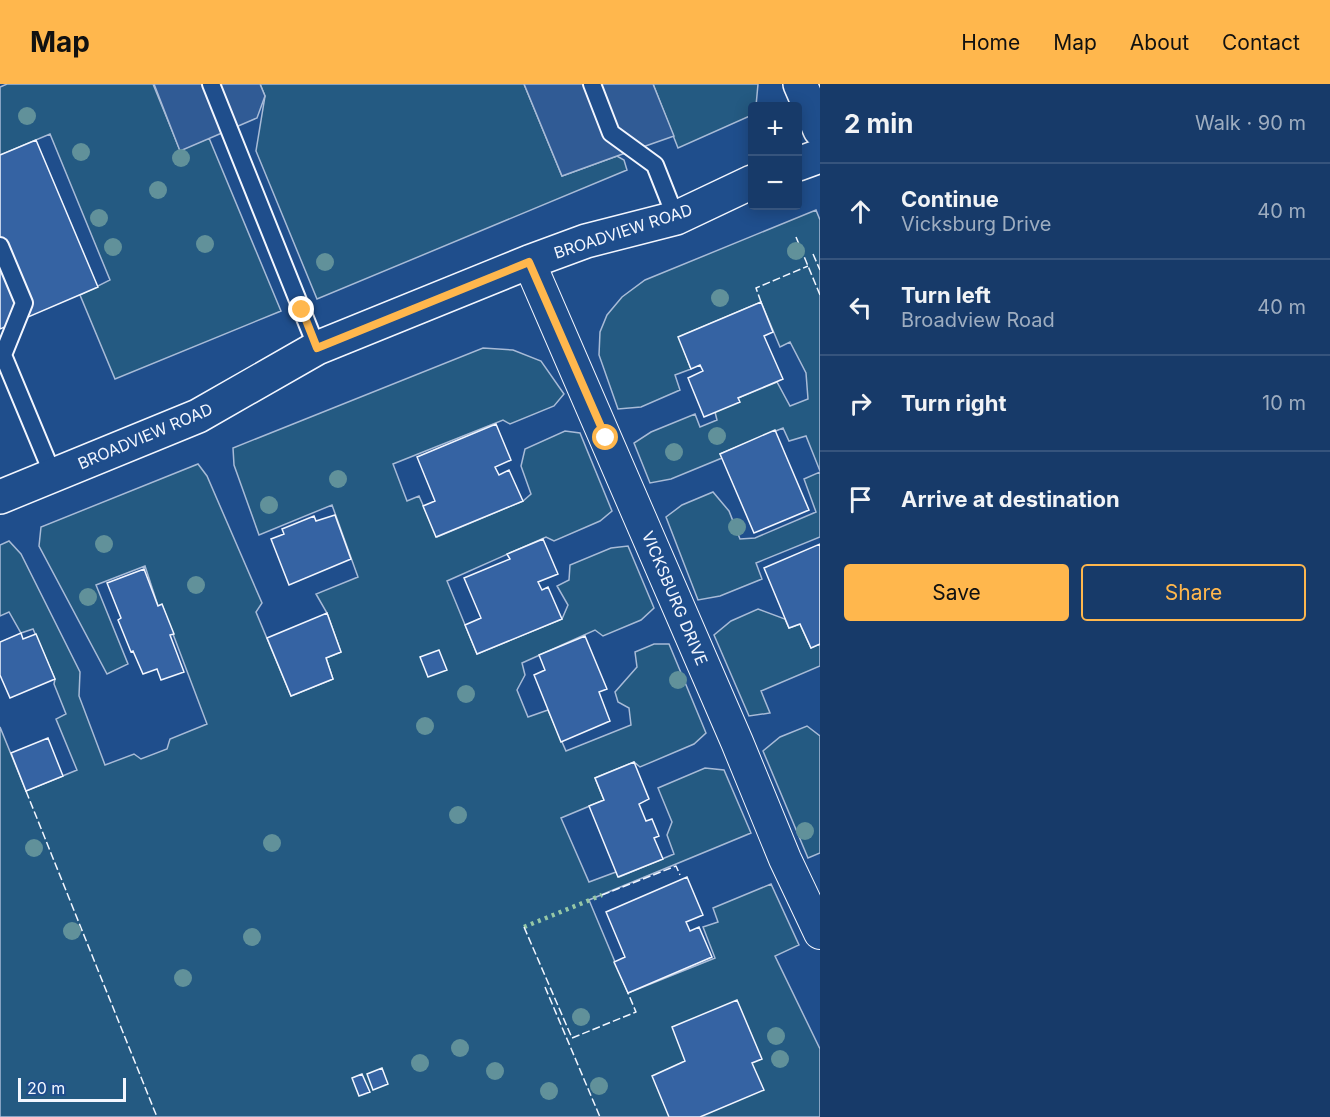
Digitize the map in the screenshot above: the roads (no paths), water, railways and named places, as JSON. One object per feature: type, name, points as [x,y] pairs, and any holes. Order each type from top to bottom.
[{"type":"main road","points":[[800,84],[820,130]]},
{"type":"main road","points":[[802,163],[820,156]]},
{"type":"main road","name":"BROADVIEW ROAD","points":[[0,496],[198,416],[317,348],[586,241],[676,218],[748,184]]},
{"type":"street","name":"VICKSBURG DRIVE","points":[[529,262],[724,711],[785,859],[820,933]]},
{"type":"lane","points":[[211,84],[317,348]]},
{"type":"lane","points":[[592,84],[611,133],[655,165],[676,218]]},
{"type":"lane","points":[[0,246],[24,303],[1,354],[53,475]]}]
